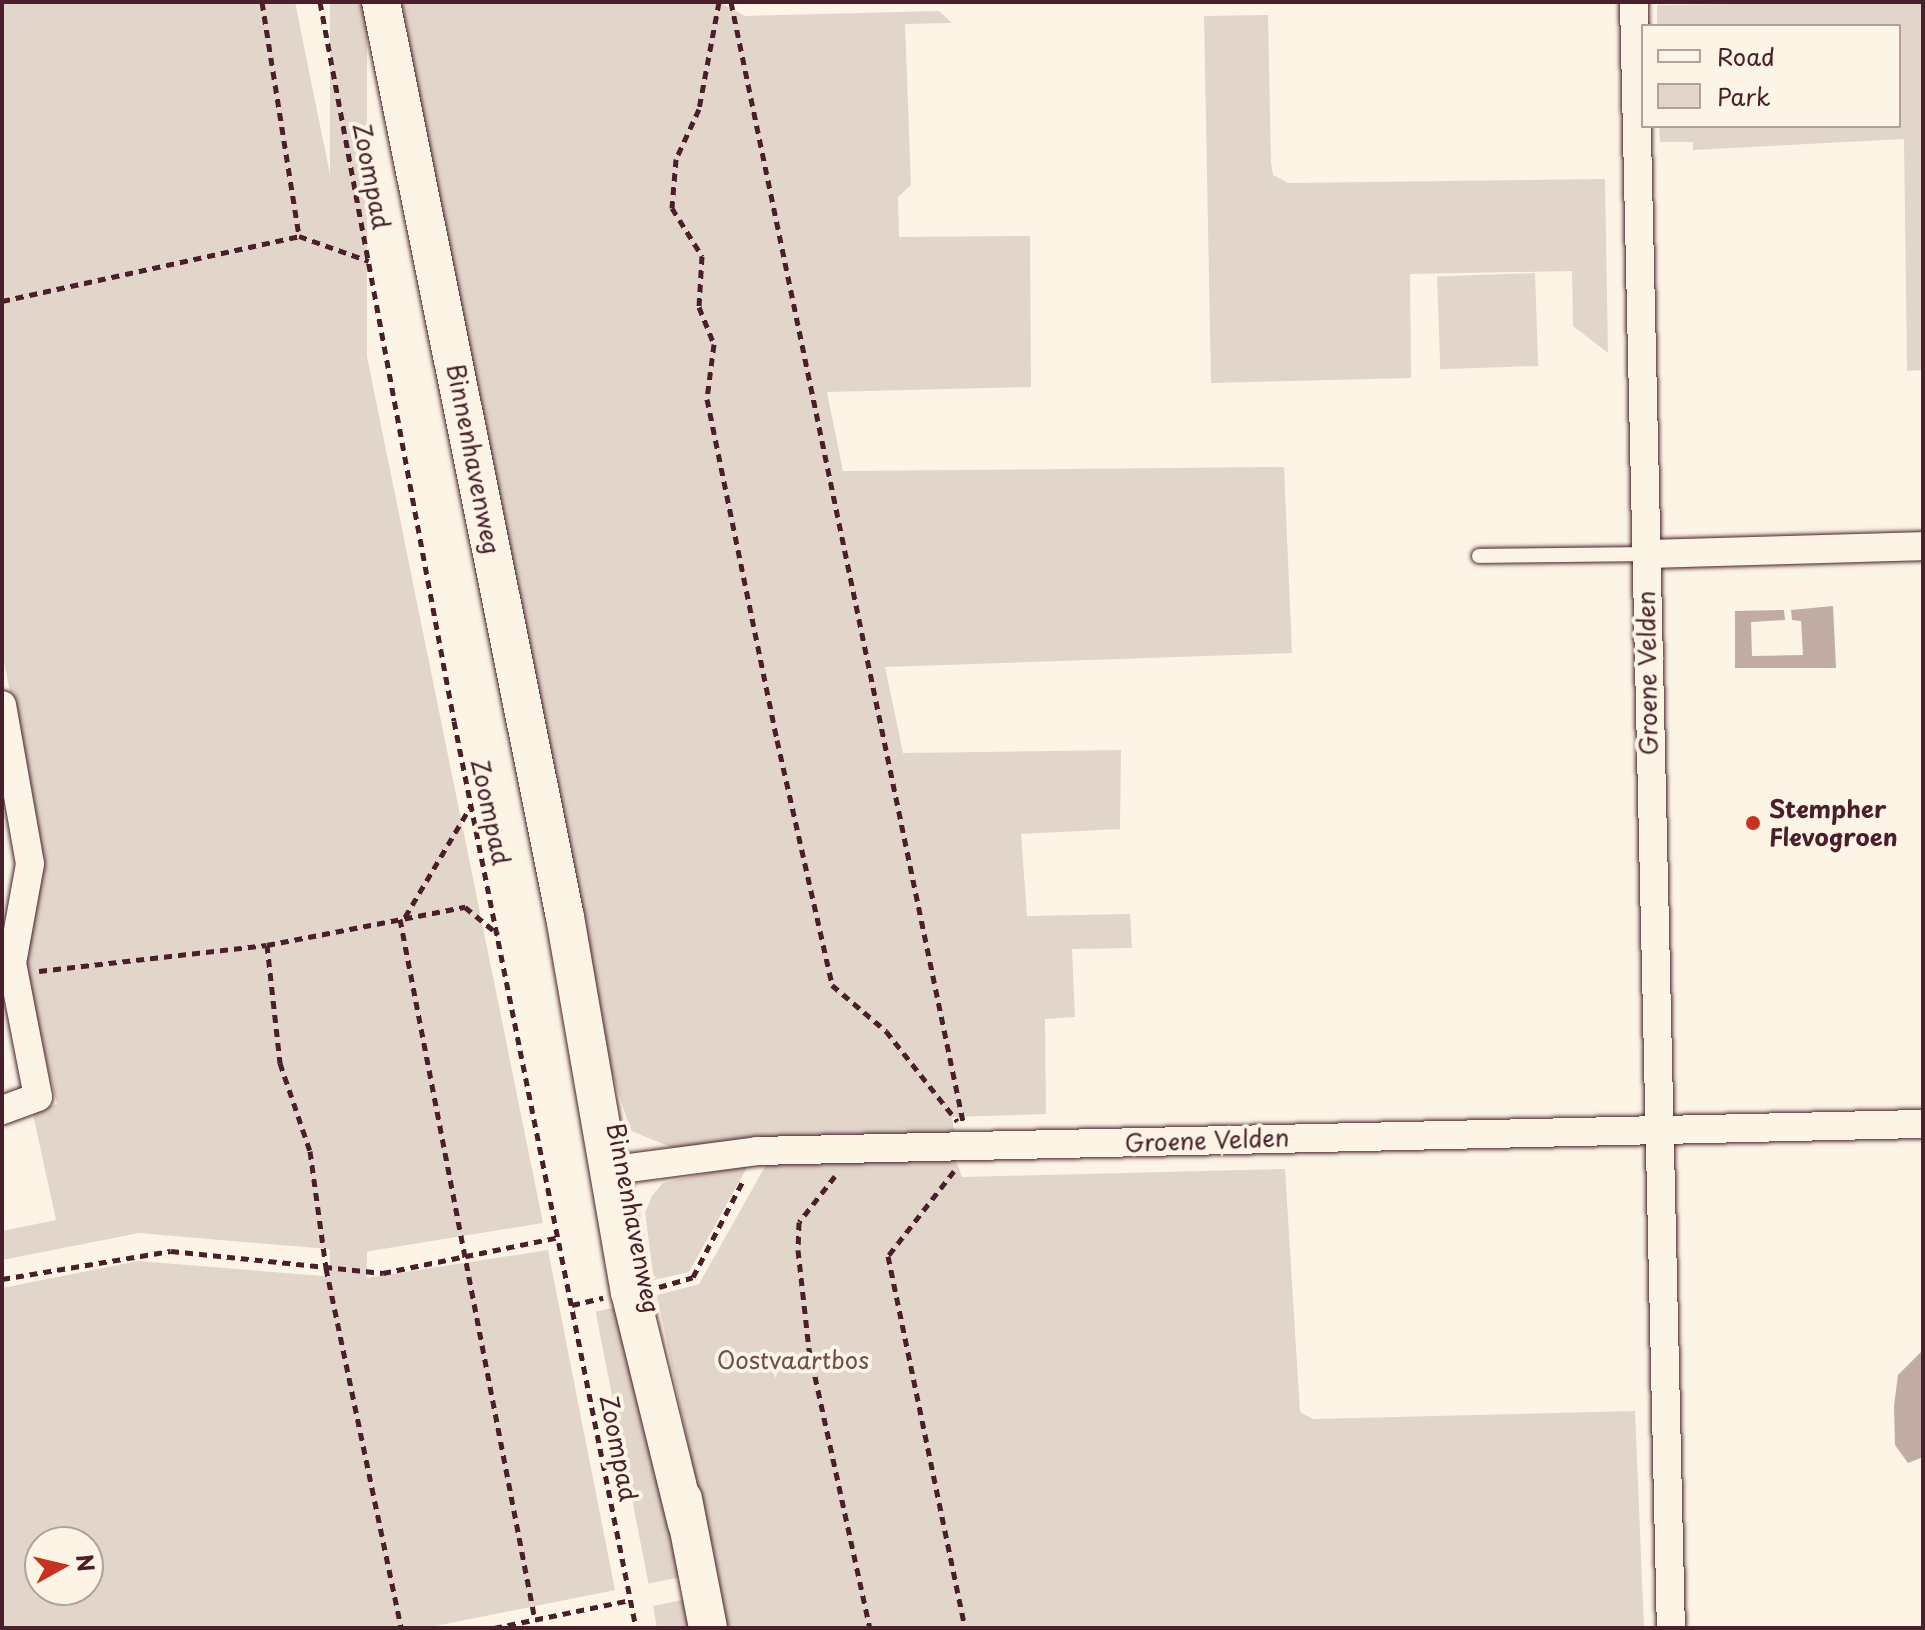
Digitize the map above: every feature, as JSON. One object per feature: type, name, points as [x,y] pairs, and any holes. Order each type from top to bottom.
[{"type":"street","name":"Binnenhavenweg","points":[[381,2],[708,1628]]},
{"type":"street","name":"Groene Velden","points":[[1634,2],[1671,1628]]},
{"type":"street","points":[[1645,554],[1923,546]]},
{"type":"street","points":[[2,705],[30,864],[9,967],[38,1097],[2,1110]]},
{"type":"street","name":"Groene Velden","points":[[616,1169],[757,1151],[1923,1124]]},
{"type":"lane","points":[[1479,556],[1645,554]]},
{"type":"path","points":[[262,2],[299,236]]},
{"type":"path","name":"Zoompad","points":[[320,2],[471,805],[636,1628]]},
{"type":"path","points":[[719,2],[699,109],[676,159],[672,208],[702,256],[699,307],[714,344],[707,399],[777,740],[832,985],[886,1031],[965,1131],[731,2]]},
{"type":"path","points":[[2,301],[299,236],[369,261]]},
{"type":"path","points":[[471,805],[402,918],[535,1620]]},
{"type":"path","points":[[9,967],[267,945],[465,907],[498,935]]},
{"type":"path","points":[[267,945],[280,1063],[310,1151],[326,1268],[401,1628]]},
{"type":"path","points":[[965,1628],[888,1256],[941,1195],[968,1146]]},
{"type":"path","points":[[865,1149],[816,1194],[799,1222],[798,1250],[809,1349],[870,1628]]},
{"type":"path","points":[[572,1305],[693,1277],[757,1151]]},
{"type":"path","points":[[2,1279],[171,1251],[383,1273],[467,1259],[560,1237]]},
{"type":"path","points":[[494,1628],[631,1600]]},
{"type":"green space","points":[[2,2],[295,2],[543,1223],[364,1252],[139,1233],[2,1260],[2,1231],[56,1220],[32,1110],[57,1104],[18,949],[42,846],[2,653]]},
{"type":"green space","points":[[330,2],[367,2],[367,1313],[330,1313]]},
{"type":"green space","points":[[401,2],[719,2],[745,16],[939,11],[952,23],[905,24],[911,185],[898,197],[899,237],[1030,236],[1031,387],[827,392],[843,471],[1284,467],[1292,653],[885,667],[903,753],[1121,750],[1120,829],[1021,834],[1027,916],[1130,914],[1132,948],[1072,949],[1075,1017],[1045,1019],[1046,1114],[952,1117],[955,1136],[676,1149],[631,1131],[609,1064]]},
{"type":"green space","points":[[1923,2],[1923,370],[1907,371],[1904,139],[1693,150],[1693,142],[1660,142],[1659,128],[1901,128],[1901,24],[1657,24],[1657,5]]},
{"type":"green space","points":[[1268,15],[1271,163],[1273,175],[1288,183],[1605,179],[1608,353],[1573,326],[1572,271],[1410,274],[1411,378],[1211,383],[1204,16]]},
{"type":"green space","points":[[1535,273],[1538,366],[1440,369],[1437,276]]},
{"type":"green space","name":"Oostvaartbos","points":[[955,1158],[962,1177],[1285,1169],[1300,1412],[1313,1419],[1635,1411],[1644,1628],[726,1628],[657,1295],[699,1284],[767,1163]]},
{"type":"green space","points":[[749,1164],[689,1272],[654,1280],[645,1213],[652,1196],[663,1183]]},
{"type":"green space","points":[[548,1250],[615,1590],[425,1628],[2,1628],[2,1288],[138,1261],[360,1279]]},
{"type":"green space","points":[[629,1305],[682,1577],[648,1583],[596,1311]]},
{"type":"green space","points":[[687,1599],[693,1628],[657,1628],[653,1606]]},
{"type":"shaded area","points":[[1833,606],[1836,668],[1735,668],[1735,611],[1784,610],[1785,620],[1751,622],[1752,656],[1803,655],[1801,621],[1792,620],[1791,610]]},
{"type":"shaded area","points":[[1923,1350],[1923,1457],[1908,1463],[1895,1445],[1894,1406],[1898,1375]]},
{"type":"place","name":"Stempher Flevogroen","points":[[1753,823]]}]
